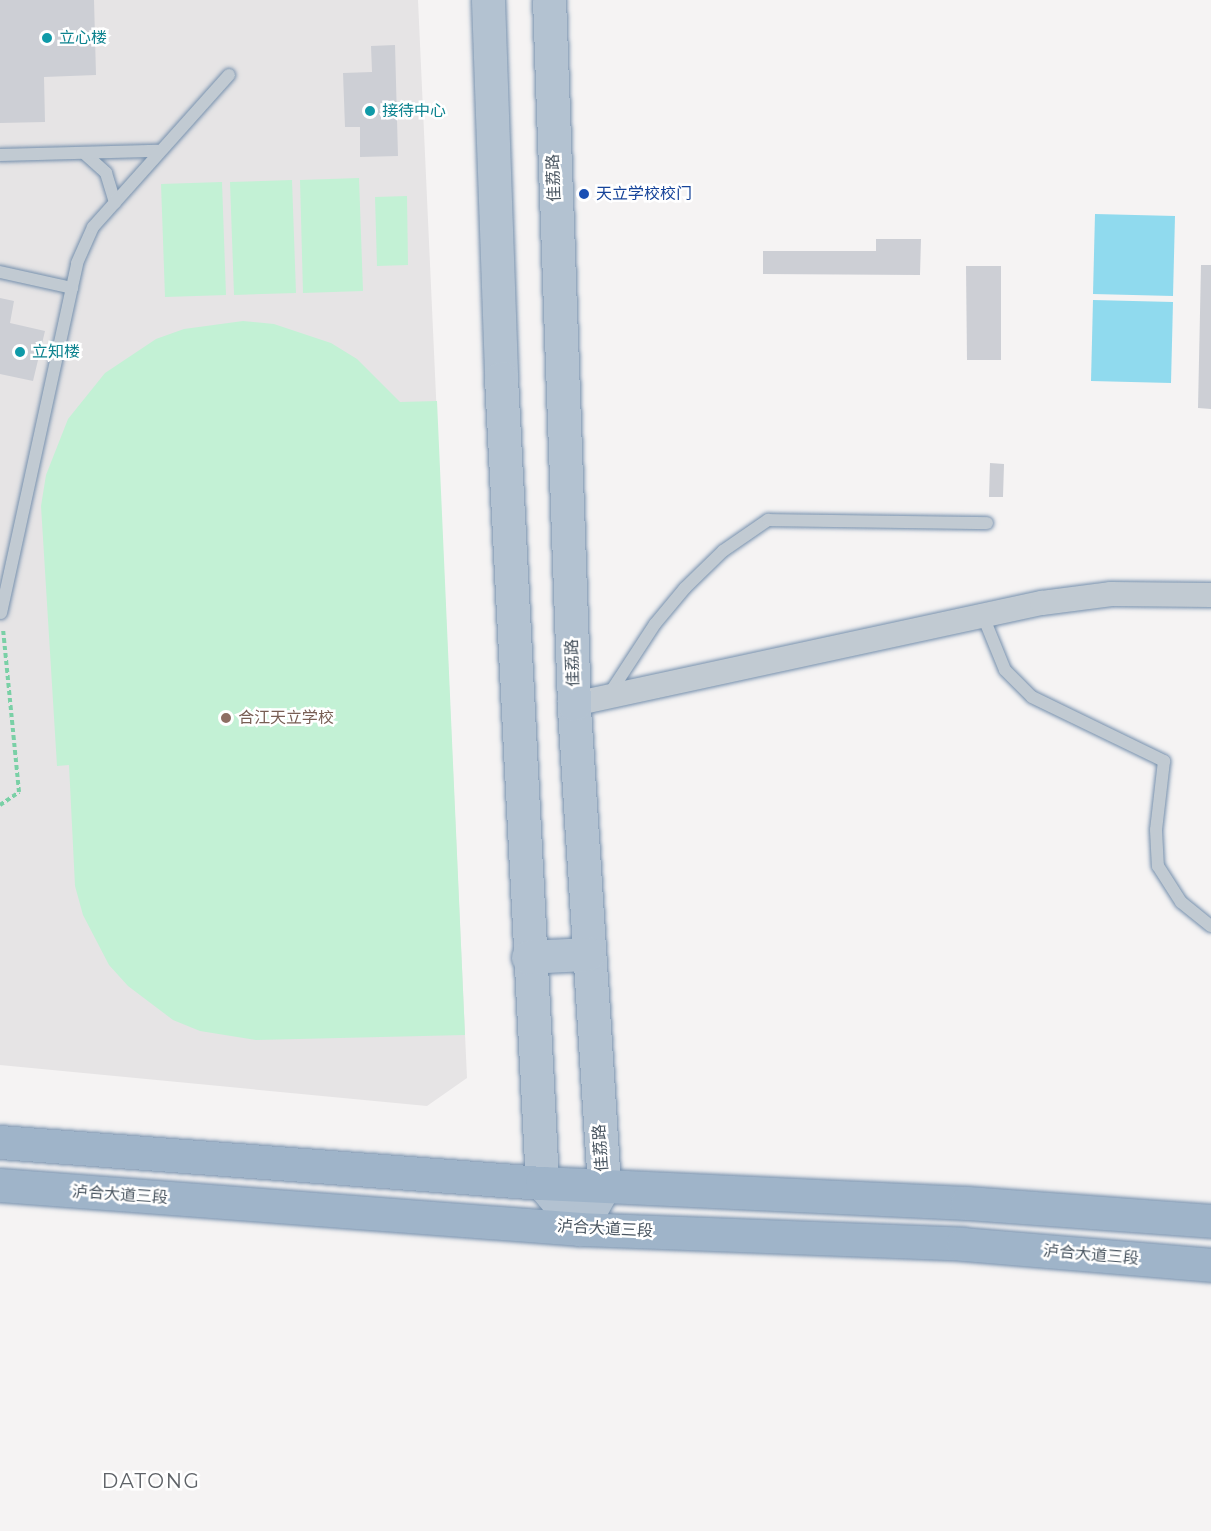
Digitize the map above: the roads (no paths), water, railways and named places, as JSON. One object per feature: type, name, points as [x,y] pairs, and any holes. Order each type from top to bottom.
[{"type":"highway","points":[[0,1143],[542,1183],[967,1203],[1211,1221]]},
{"type":"highway","points":[[344,1211],[347,1169]]},
{"type":"highway","name":"泸合大道三段","points":[[0,1185],[580,1229],[963,1245],[1211,1265]]},
{"type":"highway","points":[[798,1238],[799,1195]]},
{"type":"main road","points":[[488,0],[528,957],[542,1183],[580,1229]]},
{"type":"main road","name":"佳荔路","points":[[549,0],[574,705],[604,1186],[580,1229]]},
{"type":"main road","points":[[528,957],[588,954]]},
{"type":"street","points":[[574,705],[983,616],[1111,594],[1211,595]]},
{"type":"lane","points":[[1,613],[72,288],[93,227],[158,151],[230,75]]},
{"type":"lane","points":[[0,155],[158,151]]},
{"type":"lane","points":[[84,153],[106,173],[115,203]]},
{"type":"lane","points":[[0,272],[72,288]]},
{"type":"lane","points":[[608,697],[655,624],[685,588],[723,551],[768,520],[987,523]]},
{"type":"lane","points":[[983,616],[1005,670],[1032,697],[1164,760],[1156,830],[1158,866],[1180,902],[1211,926]]},
{"type":"water","points":[[1095,214],[1175,216],[1173,296],[1093,294]]},
{"type":"water","points":[[1093,300],[1173,302],[1171,383],[1091,381]]},
{"type":"place","name":"立心楼","points":[[47,38]]},
{"type":"place","name":"接待中心","points":[[370,111]]},
{"type":"place","name":"天立学校校门","points":[[584,194]]},
{"type":"place","name":"立知楼","points":[[20,352]]},
{"type":"place","name":"合江天立学校","points":[[226,718]]},
{"type":"district","name":"DATONG","points":[[151,1481]]}]
